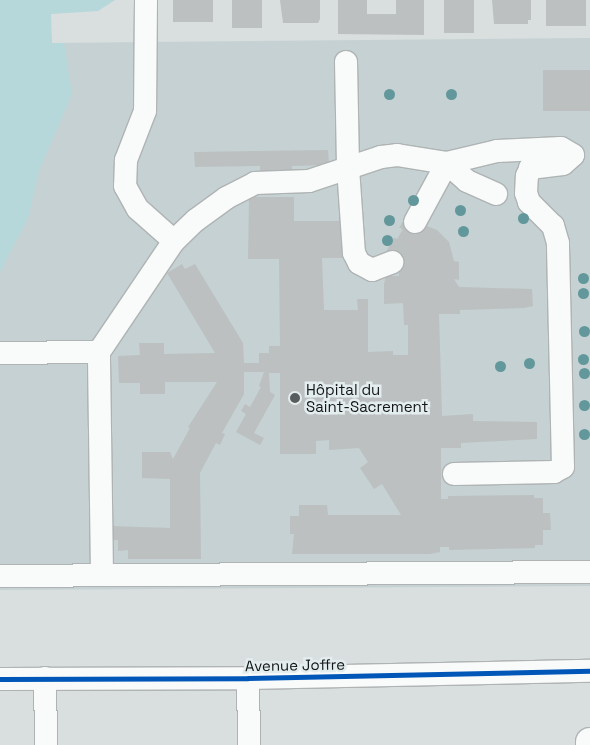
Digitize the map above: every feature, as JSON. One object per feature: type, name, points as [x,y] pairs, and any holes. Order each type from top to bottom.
[{"type":"street","points":[[146,0],[145,112],[126,160],[125,186],[138,209],[174,241]]},
{"type":"street","points":[[346,62],[348,168],[354,253],[359,262],[372,270],[379,270],[393,262]]},
{"type":"street","points":[[415,222],[447,164],[460,158],[497,151],[561,148],[582,154]]},
{"type":"street","points":[[482,155],[497,160],[532,163],[582,154]]},
{"type":"street","points":[[102,574],[99,352],[174,241],[196,220],[241,188],[255,183],[309,181],[397,155],[447,164],[467,181],[496,194]]},
{"type":"street","points":[[454,474],[554,472],[563,467],[558,243],[553,226],[529,202],[525,184],[532,163]]},
{"type":"street","points":[[0,353],[99,352]]},
{"type":"street","points":[[0,576],[590,572]]},
{"type":"street","name":"Avenue Joffre","points":[[0,679],[248,678],[590,671]]},
{"type":"street","points":[[45,678],[46,745]]},
{"type":"street","points":[[248,678],[248,745]]},
{"type":"shaded area","points":[[0,0],[115,0],[98,11],[51,14],[52,43],[64,43],[72,94],[39,171],[28,218],[0,272]]},
{"type":"shaded area","name":"Hôpital du Saint-Sacrement","points":[[590,38],[590,586],[0,590],[0,209],[52,43]]},
{"type":"building","points":[[173,0],[213,0],[213,22],[173,22]]},
{"type":"building","points":[[232,0],[262,0],[262,28],[232,28]]},
{"type":"building","points":[[280,0],[320,0],[320,19],[318,23],[283,23]]},
{"type":"building","points":[[338,0],[367,0],[367,14],[396,14],[396,0],[424,0],[424,35],[338,34]]},
{"type":"building","points":[[444,0],[474,0],[474,33],[444,33]]},
{"type":"building","points":[[492,0],[531,0],[531,20],[528,20],[528,24],[494,24]]},
{"type":"building","points":[[546,0],[586,0],[586,26],[546,26]]},
{"type":"building","points":[[543,70],[590,70],[590,111],[543,111]]},
{"type":"building","points":[[328,150],[329,165],[292,166],[292,174],[260,173],[260,166],[195,167],[194,152]]},
{"type":"building","points":[[249,197],[294,197],[294,221],[341,221],[342,258],[322,258],[324,310],[358,310],[357,299],[368,299],[368,352],[393,351],[393,355],[408,355],[408,325],[404,325],[403,303],[384,304],[384,284],[386,276],[399,276],[399,266],[386,258],[409,219],[437,230],[449,242],[454,261],[459,262],[459,280],[454,279],[459,287],[532,289],[533,306],[524,308],[460,310],[460,314],[439,314],[442,416],[473,414],[473,421],[537,422],[537,439],[461,443],[461,448],[441,448],[441,499],[448,499],[448,496],[534,495],[534,498],[543,498],[543,513],[550,513],[551,530],[543,530],[543,545],[535,545],[535,548],[449,550],[449,547],[440,547],[440,552],[430,554],[292,554],[294,534],[290,534],[290,516],[299,516],[299,505],[327,505],[328,515],[401,515],[382,484],[374,489],[360,468],[368,462],[359,448],[329,450],[329,440],[316,441],[316,454],[280,454],[280,373],[269,373],[270,392],[275,395],[254,433],[264,438],[260,445],[236,432],[246,414],[241,411],[245,404],[250,407],[261,387],[259,386],[264,372],[244,372],[244,394],[222,433],[225,434],[220,445],[216,443],[200,473],[201,559],[128,559],[128,550],[118,551],[118,540],[111,540],[110,526],[170,528],[170,479],[142,478],[142,452],[170,452],[173,459],[190,428],[188,427],[217,382],[165,382],[165,394],[140,394],[140,383],[119,383],[118,356],[140,355],[139,343],[164,343],[164,354],[215,353],[167,273],[182,264],[185,269],[195,264],[243,343],[244,363],[259,363],[259,353],[269,353],[269,346],[280,346],[279,259],[248,259]]},
{"type":"tunnel","points":[[393,262],[415,222]]},
{"type":"cycle path","points":[[0,679],[248,678],[590,671]]},
{"type":"place","name":"Hôpital du Saint-Sacrement","points":[[295,398]]}]
